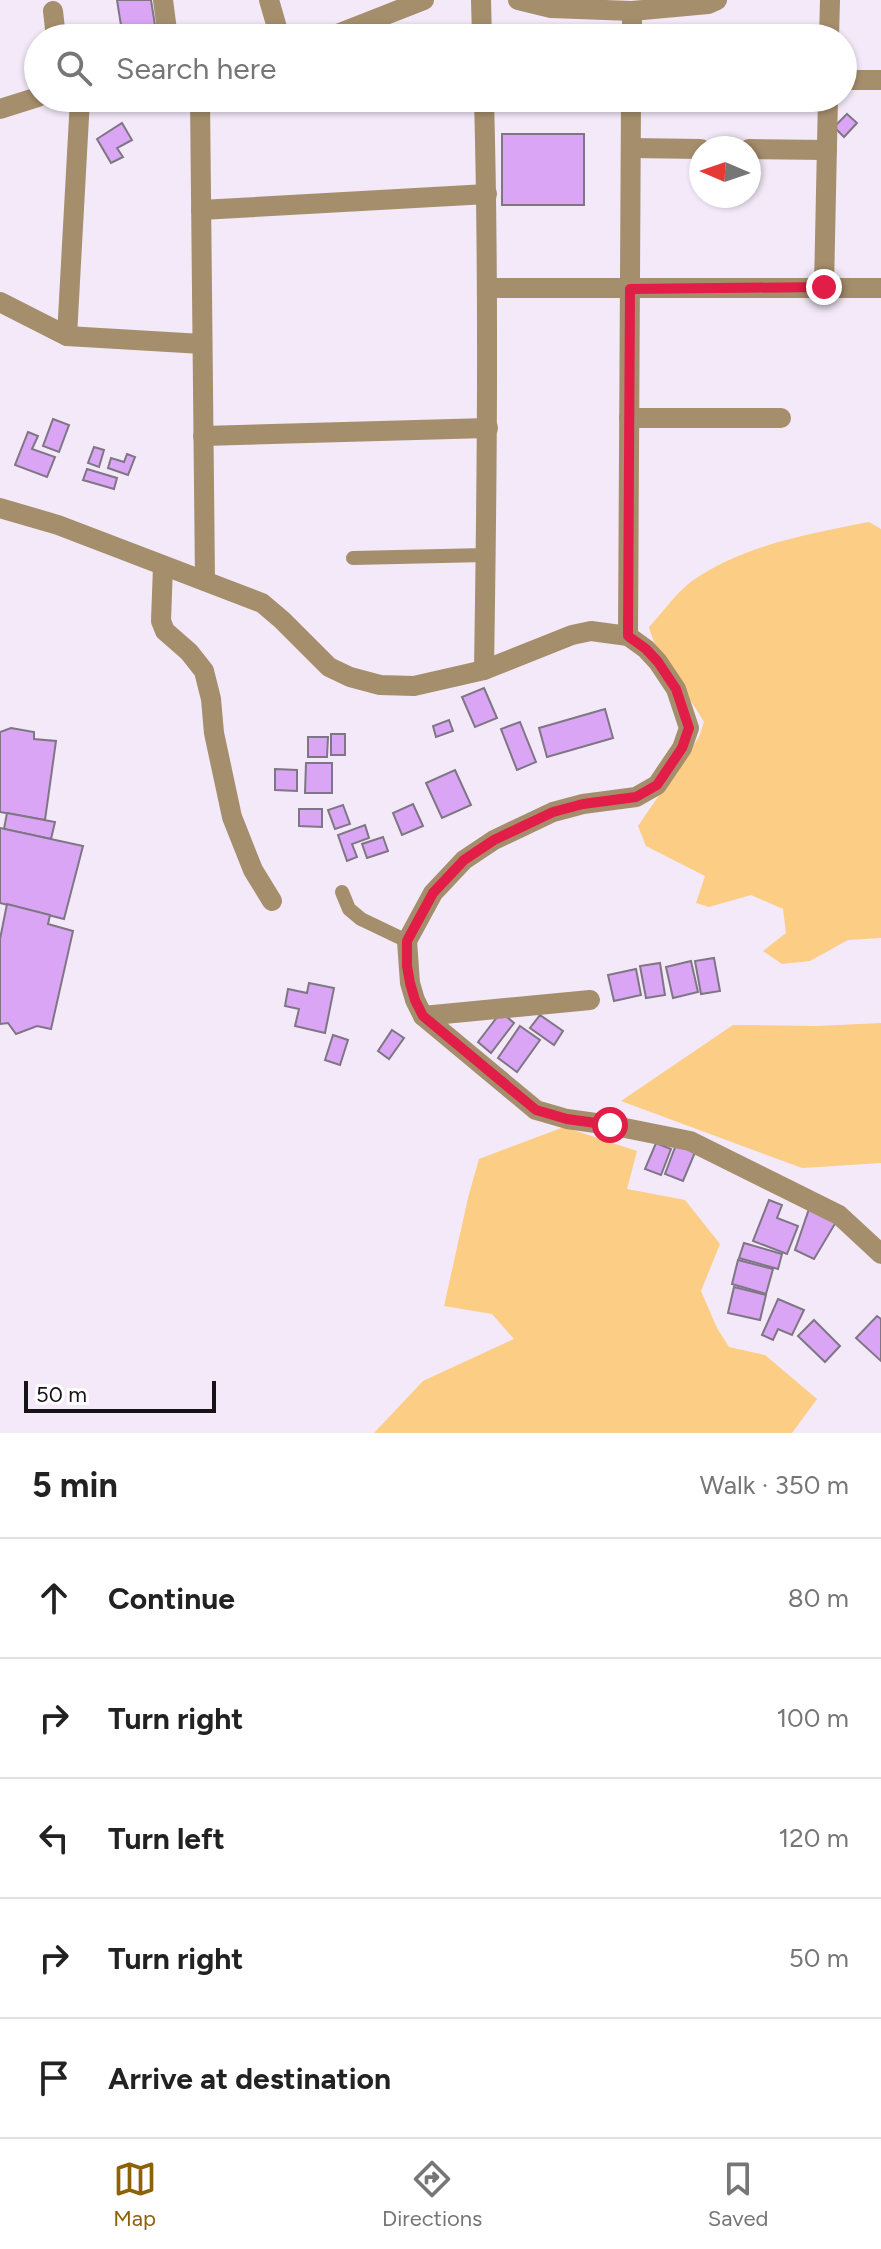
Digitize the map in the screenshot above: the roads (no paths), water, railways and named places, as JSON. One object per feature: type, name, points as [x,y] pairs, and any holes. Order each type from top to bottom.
[{"type":"street","points":[[163,0],[166,24]]},
{"type":"street","points":[[269,0],[276,24]]},
{"type":"street","points":[[357,24],[400,4],[424,0]]},
{"type":"street","points":[[481,0],[482,24]]},
{"type":"street","points":[[518,0],[551,8],[632,11],[708,4],[717,0]]},
{"type":"street","points":[[829,24],[830,0]]},
{"type":"street","points":[[53,11],[54,24]]},
{"type":"street","points":[[632,11],[632,24]]},
{"type":"street","points":[[857,80],[881,80]]},
{"type":"street","points":[[0,109],[24,101]]},
{"type":"street","points":[[67,336],[77,112]]},
{"type":"street","points":[[200,112],[205,581]]},
{"type":"street","points":[[484,112],[488,428],[484,670]]},
{"type":"street","points":[[628,636],[631,112]]},
{"type":"street","points":[[824,287],[828,112]]},
{"type":"street","points":[[631,148],[689,149]]},
{"type":"street","points":[[761,149],[827,150]]},
{"type":"street","points":[[201,210],[487,194]]},
{"type":"street","points":[[487,288],[881,288]]},
{"type":"street","points":[[0,302],[67,336],[202,344]]},
{"type":"street","points":[[629,418],[781,418]]},
{"type":"street","points":[[203,436],[488,428]]},
{"type":"street","points":[[0,508],[58,525],[262,603],[329,667],[350,677],[380,685],[414,686],[484,670],[572,635],[591,631],[628,636],[646,649],[676,689],[689,728],[682,748],[657,785],[636,797],[583,804],[553,812],[494,840],[464,860],[433,893],[407,941],[407,966],[415,1000],[423,1016],[536,1110],[567,1119],[690,1141],[839,1215],[881,1254]]},
{"type":"street","points":[[163,566],[161,621],[165,631],[189,652],[204,671],[232,817],[253,870],[272,901]]},
{"type":"street","points":[[423,1016],[590,1000]]},
{"type":"lane","points":[[353,558],[486,555]]},
{"type":"lane","points":[[342,892],[349,909],[361,919],[407,941]]}]
